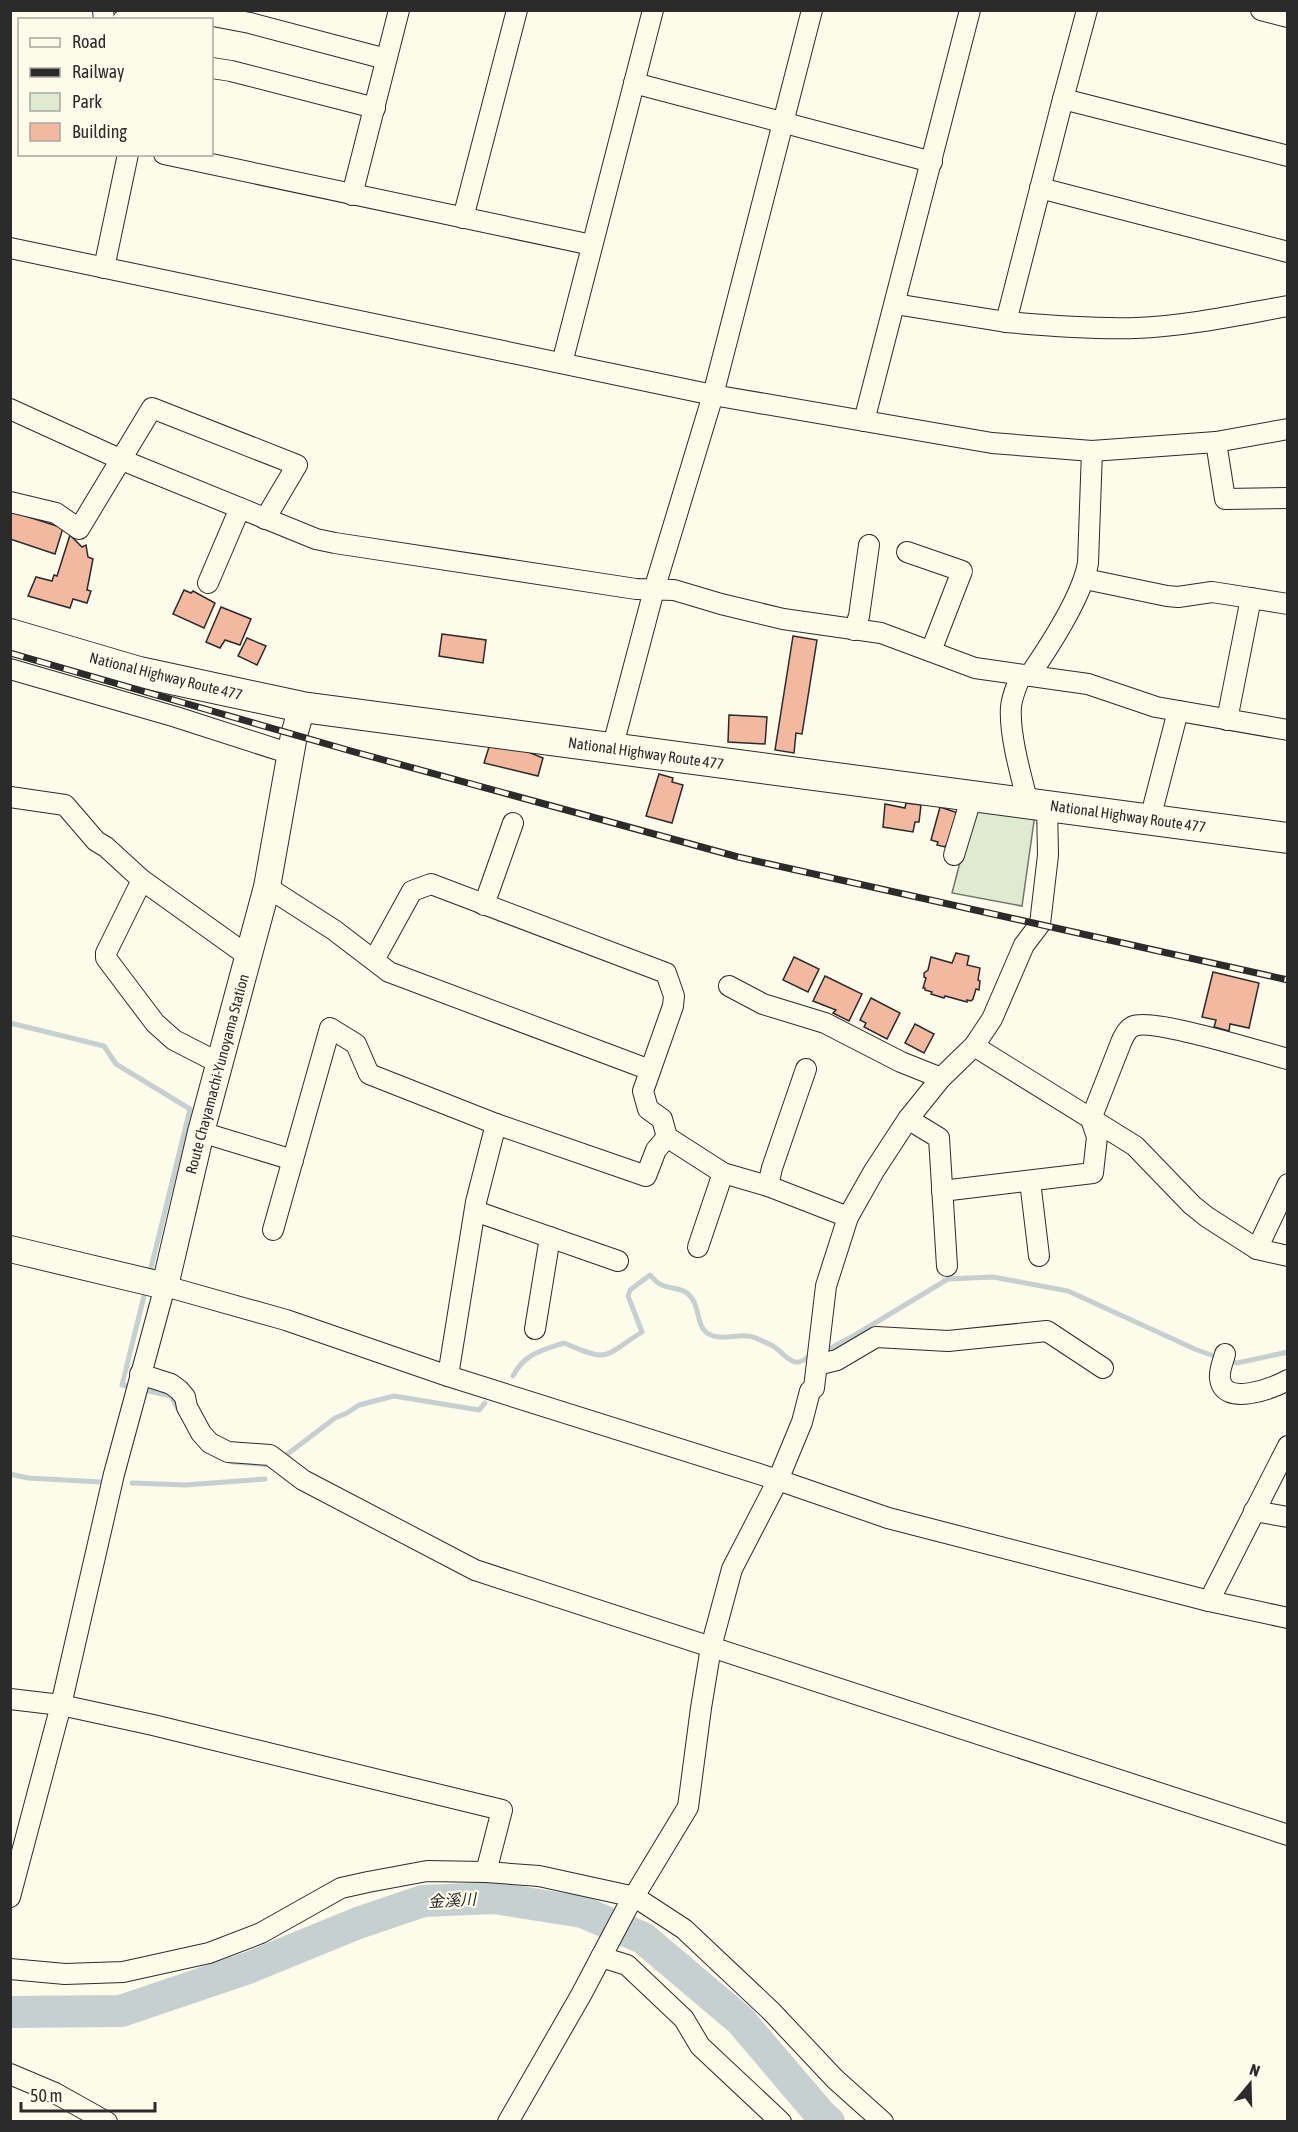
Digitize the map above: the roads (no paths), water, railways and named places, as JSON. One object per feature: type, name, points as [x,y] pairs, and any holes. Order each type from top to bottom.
[{"type":"highway","name":"National Highway Route 477","points":[[10,634],[139,672],[302,707],[1287,837]]},
{"type":"main road","name":"Route Chayamachi-Yunoyama Station","points":[[153,1283],[201,1132],[267,887],[291,754],[302,707]]},
{"type":"main road","points":[[10,1249],[153,1283]]},
{"type":"street","points":[[352,195],[399,10]]},
{"type":"street","points":[[463,218],[518,10]]},
{"type":"street","points":[[561,363],[653,10]]},
{"type":"street","points":[[612,748],[654,590],[713,395],[812,10]]},
{"type":"street","points":[[864,421],[970,10]]},
{"type":"street","points":[[1006,322],[1087,10]]},
{"type":"street","points":[[1261,10],[1287,17]]},
{"type":"street","points":[[140,18],[173,14],[208,15],[250,23],[386,59]]},
{"type":"street","points":[[213,68],[375,108]]},
{"type":"street","points":[[634,83],[932,162]]},
{"type":"street","points":[[1063,99],[1287,156]]},
{"type":"street","points":[[104,268],[128,156]]},
{"type":"street","points":[[173,156],[592,245]]},
{"type":"street","points":[[1040,188],[1287,252]]},
{"type":"street","points":[[10,248],[713,395],[992,443],[1092,451],[1216,442],[1287,429]]},
{"type":"street","points":[[895,304],[1006,322],[1056,327],[1137,328],[1209,320],[1287,306]]},
{"type":"street","points":[[10,502],[56,513],[79,529],[152,408],[297,465],[265,519]]},
{"type":"street","points":[[10,409],[122,460],[316,539],[636,589],[674,590],[783,619],[881,633],[975,668],[1088,684],[1156,707],[1287,730]]},
{"type":"street","points":[[1216,442],[1225,499],[1287,498]]},
{"type":"street","points":[[508,2121],[631,1902],[688,1807],[711,1647],[732,1569],[778,1480],[802,1422],[810,1391],[814,1388],[826,1286],[848,1217],[874,1171],[908,1119],[941,1078],[974,1046],[992,1019],[1024,945],[1040,924],[1048,855],[1037,804],[1016,755],[1011,708],[1014,693],[1050,644],[1085,579],[1088,563],[1092,451]]},
{"type":"street","points":[[208,583],[240,508]]},
{"type":"street","points":[[854,630],[859,615],[869,545]]},
{"type":"street","points":[[907,552],[962,571],[931,651]]},
{"type":"street","points":[[1085,579],[1167,596],[1178,597],[1212,592],[1287,604]]},
{"type":"street","points":[[1227,720],[1251,598]]},
{"type":"street","points":[[10,669],[176,717],[291,754]]},
{"type":"street","points":[[1150,819],[1178,711]]},
{"type":"street","points":[[954,855],[972,796]]},
{"type":"street","points":[[10,797],[65,805],[96,842],[106,847],[142,880],[248,956]]},
{"type":"street","points":[[484,905],[513,823]]},
{"type":"street","points":[[142,880],[106,953],[106,958],[155,1023],[174,1040],[219,1063]]},
{"type":"street","points":[[374,960],[412,891],[431,884],[666,973],[674,996],[673,1006],[643,1091],[648,1109],[662,1119],[667,1137],[723,1173],[768,1186],[848,1217]]},
{"type":"street","points":[[267,887],[334,930],[389,972],[650,1070]]},
{"type":"street","points":[[729,986],[763,1004],[825,1023],[901,1062],[941,1078]]},
{"type":"street","points":[[942,1191],[1093,1173],[1097,1137],[1091,1119],[1122,1040],[1134,1025],[1149,1024],[1170,1028],[1287,1059]]},
{"type":"street","points":[[273,1230],[330,1028],[356,1044],[369,1074],[496,1124],[646,1176],[656,1150],[667,1137]]},
{"type":"street","points":[[974,1046],[1091,1119],[1112,1129],[1135,1146],[1192,1205],[1207,1217],[1257,1249],[1287,1256]]},
{"type":"street","points":[[768,1186],[806,1069]]},
{"type":"street","points":[[908,1119],[939,1138],[946,1266]]},
{"type":"street","points":[[448,1376],[475,1211],[496,1124]]},
{"type":"street","points":[[201,1132],[293,1160]]},
{"type":"street","points":[[698,1247],[723,1173]]},
{"type":"street","points":[[1030,1181],[1039,1256]]},
{"type":"street","points":[[1257,1249],[1287,1184]]},
{"type":"street","points":[[475,1211],[618,1261]]},
{"type":"street","points":[[535,1329],[550,1238]]},
{"type":"street","points":[[10,1897],[61,1705],[140,1375],[153,1283],[286,1320],[448,1376],[778,1480],[888,1518],[1287,1618]]},
{"type":"street","points":[[817,1363],[837,1360],[876,1337],[948,1341],[1047,1331],[1103,1368]]},
{"type":"street","points":[[1223,1361],[1219,1377],[1221,1384],[1226,1390],[1238,1394],[1263,1391],[1287,1380]]},
{"type":"street","points":[[140,1375],[171,1384],[179,1390],[185,1397],[187,1407],[201,1433],[210,1443],[228,1452],[270,1455],[303,1480],[475,1570],[1287,1834]]},
{"type":"street","points":[[1209,1600],[1287,1446]]},
{"type":"street","points":[[1254,1511],[1287,1517]]},
{"type":"street","points":[[10,1699],[61,1705],[153,1725],[502,1810],[486,1872]]},
{"type":"street","points":[[10,1969],[65,1974],[123,1972],[209,1953],[239,1943],[278,1924],[341,1888],[428,1871],[539,1876],[631,1902],[684,1929],[772,2012],[835,2079],[883,2121]]},
{"type":"street","points":[[602,1954],[627,1965],[684,2019],[700,2046],[781,2121]]},
{"type":"street","points":[[10,2074],[55,2093],[107,2121]]},
{"type":"waterway","points":[[10,1023],[104,1046],[116,1064],[190,1109],[149,1276]]},
{"type":"waterway","points":[[513,1376],[528,1358],[548,1348],[564,1343],[590,1353],[606,1354],[642,1332],[628,1296],[630,1290],[650,1275],[663,1286],[687,1293],[694,1303],[703,1329],[713,1336],[750,1336],[773,1346],[795,1362],[800,1362],[811,1354]]},
{"type":"waterway","points":[[823,1351],[855,1335],[948,1279],[993,1277],[1068,1291],[1197,1350],[1220,1358]]},
{"type":"waterway","points":[[146,1288],[122,1385],[171,1396],[180,1413]]},
{"type":"waterway","points":[[1229,1361],[1237,1363],[1288,1352]]},
{"type":"waterway","points":[[281,1459],[335,1418],[359,1405],[394,1396],[479,1410],[485,1403]]},
{"type":"waterway","points":[[227,1460],[274,1465]]},
{"type":"waterway","points":[[10,1474],[28,1478],[101,1482]]},
{"type":"waterway","points":[[132,1483],[185,1485],[265,1479]]},
{"type":"waterway","name":"金溪川","points":[[10,2012],[121,2011],[248,1968],[358,1923],[423,1901],[494,1898],[583,1912],[643,1938],[740,2020],[829,2122]]},
{"type":"railway","points":[[10,653],[351,751],[738,857],[1288,980]]}]
